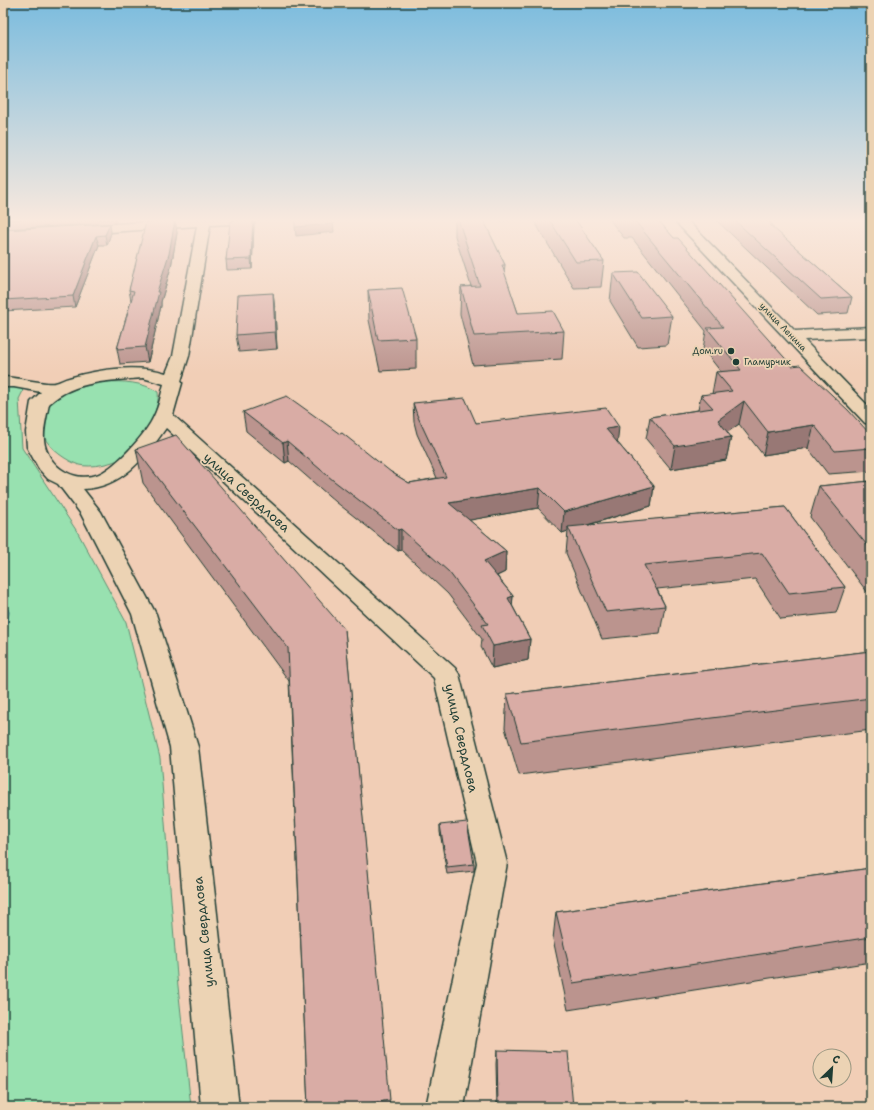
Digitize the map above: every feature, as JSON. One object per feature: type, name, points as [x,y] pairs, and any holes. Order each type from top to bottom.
[{"type":"street","points":[[91,512],[114,474],[139,449],[164,417],[172,381],[181,356],[195,271]]},
{"type":"street","name":"улица Ленина","points":[[729,271],[871,418]]},
{"type":"street","points":[[792,336],[871,332]]},
{"type":"street","points":[[114,474],[89,482],[65,480],[57,476],[41,459],[35,441],[40,402],[55,389],[72,383],[103,377],[143,373],[167,364],[181,356]]},
{"type":"street","points":[[143,373],[159,376],[172,381]]},
{"type":"street","points":[[3,382],[14,382],[55,389]]},
{"type":"street","name":"улица Свердлова","points":[[164,417],[446,674],[492,863],[445,1107]]},
{"type":"street","name":"улица Свердлова","points":[[65,480],[91,512],[144,614],[184,746],[220,1107]]},
{"type":"green space","points":[[105,382],[139,384],[158,392],[156,411],[143,434],[123,457],[114,462],[102,465],[79,465],[69,461],[59,454],[46,441],[44,436],[45,414],[47,408],[52,402],[65,393],[78,388]]},
{"type":"green space","points":[[3,387],[20,388],[23,391],[19,399],[22,448],[78,533],[126,622],[160,758],[177,977],[191,1107],[3,1107],[3,659],[9,612],[3,598]]},
{"type":"water","points":[[3,598],[9,612],[3,659]]},
{"type":"building","points":[[3,271],[83,271],[73,296],[3,300]]},
{"type":"building","points":[[134,271],[164,271],[157,292],[159,292],[145,347],[117,349],[134,291],[129,290]]},
{"type":"building","points":[[475,271],[504,271],[518,313],[553,311],[564,331],[474,336],[461,287],[480,286]]},
{"type":"building","points":[[676,271],[707,271],[792,366],[800,365],[848,410],[871,435],[871,448],[835,451],[814,425],[768,432],[744,401],[718,420],[731,437],[675,446],[650,417],[713,408],[701,395],[732,391],[716,372],[741,370],[707,328],[723,327]]},
{"type":"building","points":[[790,271],[822,271],[852,297],[821,299]]},
{"type":"building","points":[[638,272],[672,316],[642,318],[613,273]]},
{"type":"building","points":[[402,288],[416,338],[378,340],[368,290]]},
{"type":"building","points":[[273,293],[275,332],[236,335],[238,295]]},
{"type":"building","points":[[287,396],[340,434],[342,433],[391,472],[409,483],[446,477],[417,415],[413,403],[465,398],[476,423],[606,408],[619,427],[606,429],[654,486],[564,512],[540,488],[449,503],[506,551],[484,561],[513,596],[508,598],[530,639],[493,646],[482,625],[488,624],[449,572],[401,529],[398,530],[334,481],[287,441],[283,443],[243,412]]},
{"type":"building","points":[[176,435],[345,630],[390,1100],[348,1107],[308,1107],[288,648],[136,449]]},
{"type":"building","points":[[871,481],[871,550],[819,486]]},
{"type":"building","points":[[785,507],[845,587],[789,593],[762,553],[644,565],[665,606],[606,612],[568,527]]},
{"type":"building","points":[[871,651],[871,698],[521,742],[507,694]]},
{"type":"building","points":[[467,822],[474,864],[447,867],[440,825]]},
{"type":"building","points":[[871,868],[871,937],[573,983],[556,912]]},
{"type":"building","points":[[497,1050],[568,1052],[573,1107],[498,1107]]},
{"type":"place","name":"Дом.ru","points":[[731,351]]},
{"type":"place","name":"Гламурчик","points":[[736,362]]}]
